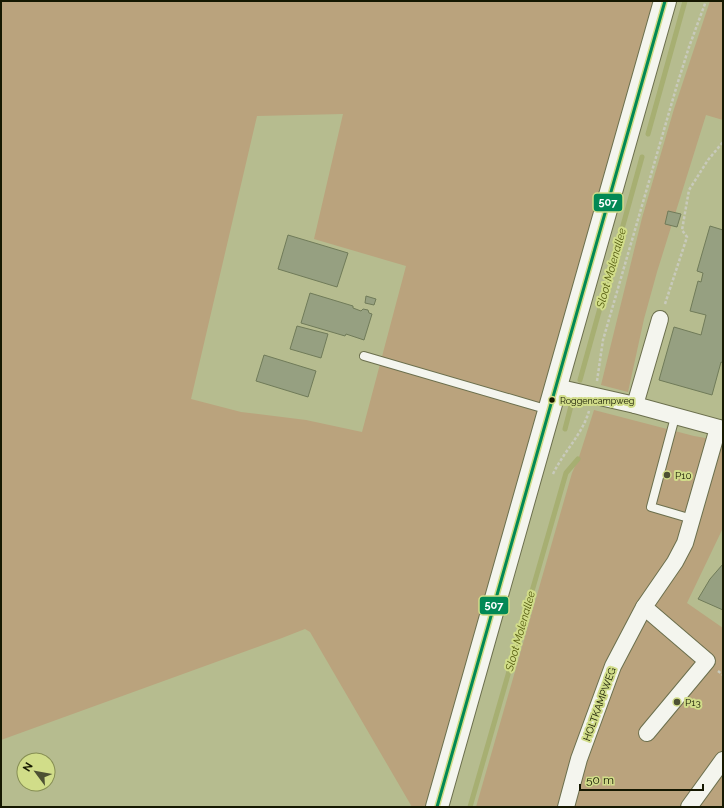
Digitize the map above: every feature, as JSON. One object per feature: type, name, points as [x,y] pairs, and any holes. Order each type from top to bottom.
[{"type":"main road","points":[[437,807],[665,1]]},
{"type":"street","points":[[635,405],[660,319]]},
{"type":"street","points":[[556,387],[635,405],[720,429]]},
{"type":"street","name":"HOLTKAMPWEG","points":[[566,807],[579,759],[595,710],[613,666],[644,606],[675,562],[685,542],[720,429]]},
{"type":"street","points":[[644,606],[707,661],[647,733]]},
{"type":"street","points":[[689,807],[723,760]]},
{"type":"lane","points":[[364,356],[549,410]]},
{"type":"lane","points":[[675,417],[651,507],[692,519]]},
{"type":"path","points":[[660,319],[687,237],[682,230],[689,190],[708,160],[723,142]]},
{"type":"shaded area","points":[[1,1],[654,1],[425,807],[412,807],[310,632],[305,629],[1,740]],"holes":[[[343,114],[314,239],[406,266],[362,432],[306,420],[241,412],[191,399],[257,116]]]},
{"type":"shaded area","points":[[710,1],[723,1],[723,120],[706,115],[657,272],[644,319],[628,392],[601,385],[642,218],[674,109]]},
{"type":"shaded area","points":[[594,410],[694,436],[723,441],[723,528],[687,603],[723,628],[723,807],[476,807],[572,473],[579,457]]},
{"type":"building","points":[[668,211],[681,214],[677,227],[665,224]]},
{"type":"building","points":[[710,226],[723,230],[723,363],[721,362],[712,395],[659,380],[674,327],[701,335],[706,315],[690,311],[698,281],[701,282],[703,273],[697,271]]},
{"type":"building","points":[[288,235],[348,253],[337,287],[278,269]]},
{"type":"building","points":[[310,293],[353,306],[353,308],[361,311],[363,309],[368,310],[369,313],[372,314],[364,340],[301,323]]},
{"type":"building","points":[[366,296],[376,299],[374,305],[365,303]]},
{"type":"building","points":[[297,326],[328,334],[321,358],[290,349]]},
{"type":"building","points":[[264,355],[316,371],[308,397],[256,381]]},
{"type":"building","points":[[723,564],[723,610],[698,599],[710,579]]},
{"type":"waterway","name":"Sloot Molenallee","points":[[648,134],[685,1]]},
{"type":"waterway","name":"Sloot Molenallee","points":[[580,380],[642,157]]},
{"type":"waterway","name":"Sloot Molenallee","points":[[565,429],[571,406]]},
{"type":"waterway","name":"Sloot Molenallee","points":[[470,807],[566,473],[578,459]]},
{"type":"transit line","name":"507","points":[[437,807],[665,1]]},
{"type":"place","name":"Roggencampweg","points":[[552,400]]},
{"type":"place","name":"P10","points":[[667,475]]},
{"type":"place","name":"P13","points":[[677,702]]}]
